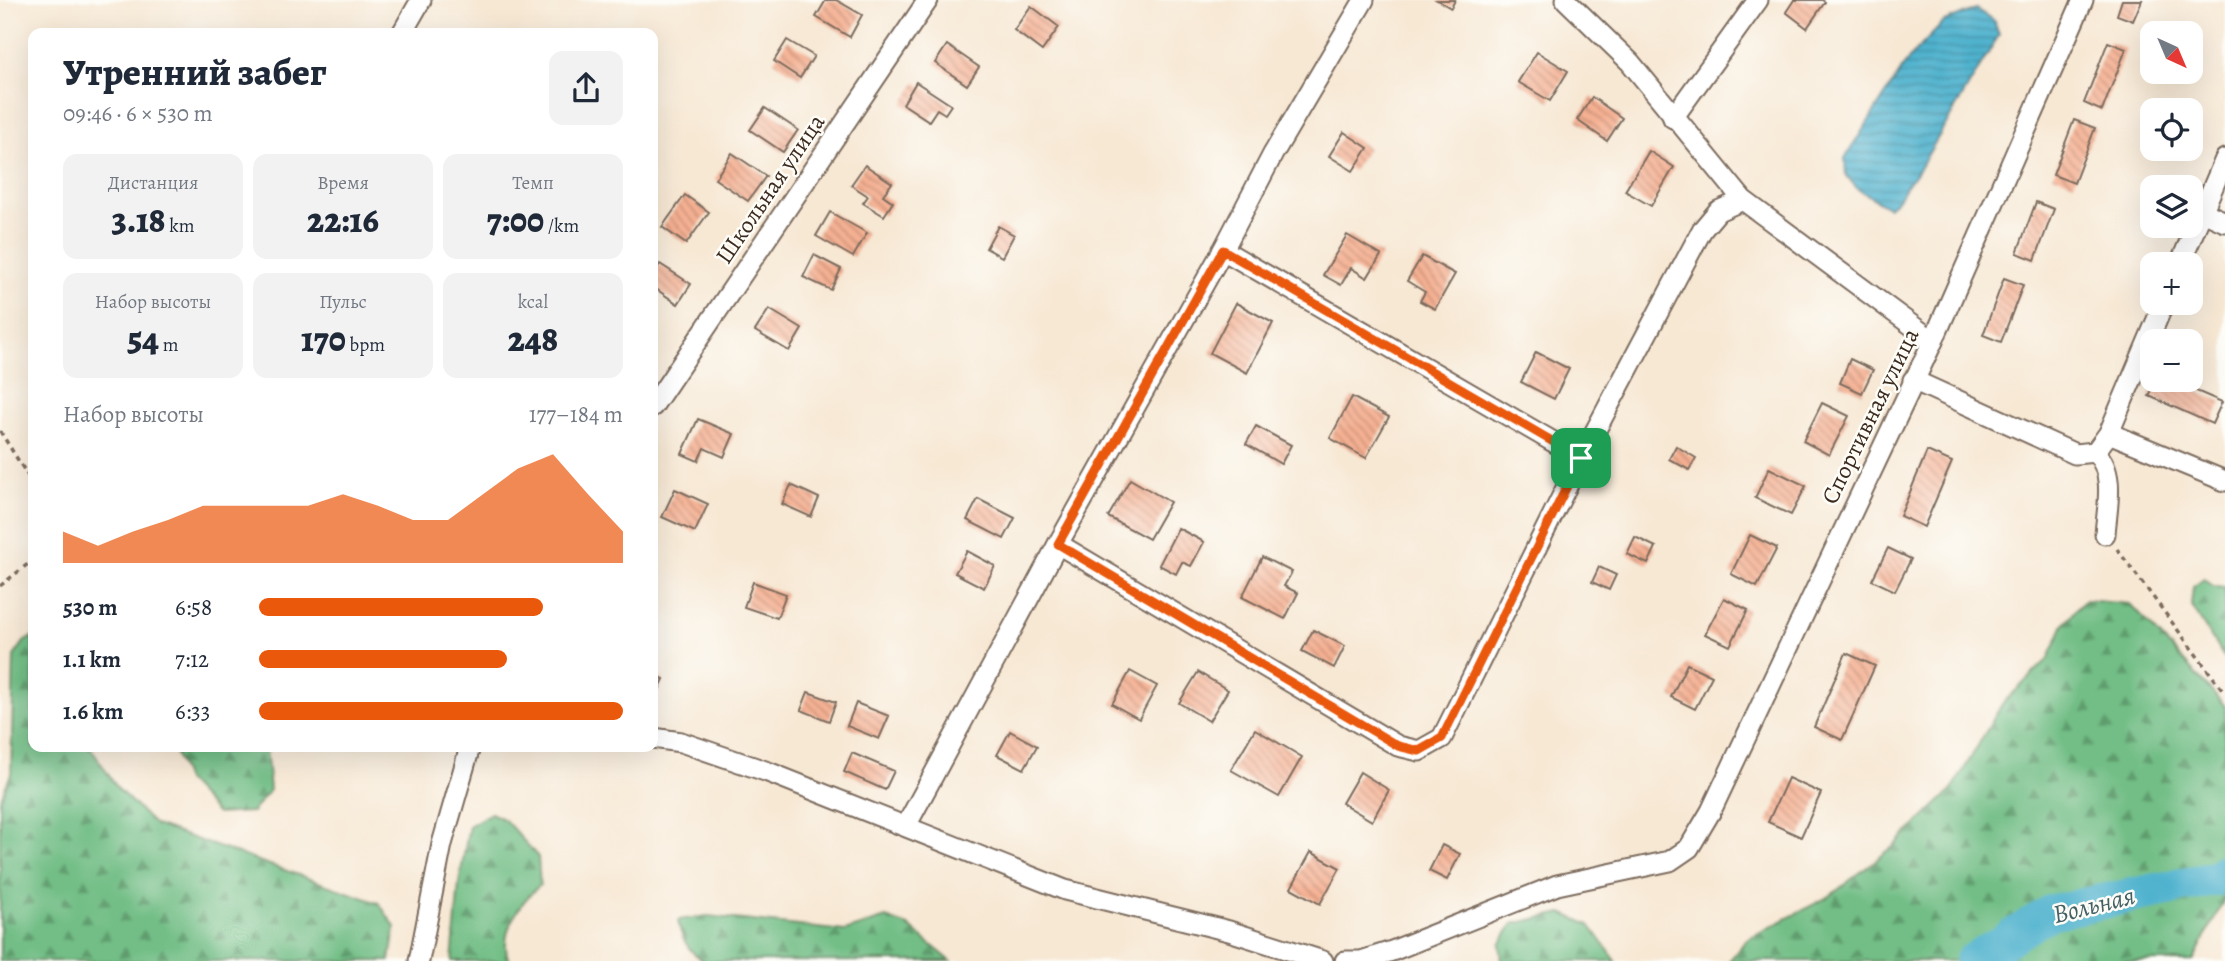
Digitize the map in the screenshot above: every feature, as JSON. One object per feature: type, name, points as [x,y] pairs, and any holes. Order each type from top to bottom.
[{"type":"street","points":[[405,28],[421,0]]},
{"type":"street","name":"Школьная улица","points":[[658,399],[928,0]]},
{"type":"street","points":[[906,826],[1058,544],[1223,250],[1273,154],[1364,0]]},
{"type":"street","points":[[1566,0],[1630,62],[1673,118],[1743,200],[1933,341]]},
{"type":"street","points":[[1673,118],[1758,0]]},
{"type":"street","name":"Спортивная улица","points":[[1345,961],[1361,961],[1392,951],[1557,885],[1670,861],[1689,848],[1711,811],[1933,341],[2083,0]]},
{"type":"street","points":[[2225,159],[2203,212],[2225,222]]},
{"type":"street","points":[[1058,544],[1398,746],[1419,751],[1442,738],[1581,458],[1702,230],[1718,211],[1743,200]]},
{"type":"street","points":[[1223,250],[1581,458]]},
{"type":"street","points":[[2095,452],[2109,433],[2159,315]]},
{"type":"street","points":[[1913,380],[2075,454],[2095,452],[2104,460],[2108,472],[2105,534]]},
{"type":"street","points":[[2109,433],[2225,481]]},
{"type":"street","points":[[658,739],[681,743],[768,772],[1065,890],[1228,931],[1323,961]]},
{"type":"street","points":[[419,961],[442,844],[469,752]]},
{"type":"path","points":[[0,431],[28,476]]},
{"type":"path","points":[[2105,534],[2225,693]]},
{"type":"path","points":[[0,586],[28,564]]},
{"type":"green space","points":[[2204,579],[2213,586],[2225,587],[2225,659],[2191,605],[2193,587]]},
{"type":"green space","points":[[2085,600],[2130,604],[2225,706],[2225,898],[2193,961],[1729,961],[1747,939],[1830,896],[1894,846],[1952,790],[2002,704],[2049,658],[2065,622]]},
{"type":"green space","points":[[28,639],[28,752],[93,752],[118,789],[155,825],[379,903],[395,927],[390,961],[0,961],[0,800],[11,774],[14,656]]},
{"type":"green space","points":[[175,752],[266,752],[270,790],[252,812],[217,814],[186,781]]},
{"type":"green space","points":[[491,813],[505,820],[538,857],[540,885],[512,920],[506,940],[509,961],[452,961],[459,883],[469,826]]},
{"type":"green space","points":[[1562,913],[1590,925],[1616,961],[1502,961],[1500,944],[1513,924]]},
{"type":"green space","points":[[707,916],[845,931],[886,918],[908,926],[951,961],[704,961],[686,944],[678,920]]},
{"type":"water","points":[[1976,9],[1994,21],[1999,35],[1924,161],[1896,201],[1888,207],[1859,190],[1846,176],[1845,158],[1909,58],[1944,22]]},
{"type":"building","points":[[826,0],[836,0],[862,15],[850,37],[816,17]]},
{"type":"building","points":[[1437,0],[1455,0],[1451,8]]},
{"type":"building","points":[[1794,0],[1825,2],[1807,28],[1786,12]]},
{"type":"building","points":[[2122,0],[2142,0],[2133,21],[2117,15]]},
{"type":"building","points":[[1031,6],[1059,27],[1042,51],[1014,30]]},
{"type":"building","points":[[787,40],[814,56],[800,78],[774,61]]},
{"type":"building","points":[[2108,42],[2126,49],[2102,111],[2084,103]]},
{"type":"building","points":[[947,45],[979,67],[967,85],[935,63]]},
{"type":"building","points":[[1537,52],[1568,71],[1550,101],[1518,82]]},
{"type":"building","points":[[916,82],[951,105],[945,114],[937,109],[929,121],[903,104]]},
{"type":"building","points":[[1592,97],[1622,118],[1607,141],[1577,120]]},
{"type":"building","points":[[765,108],[798,130],[783,152],[750,130]]},
{"type":"building","points":[[2074,120],[2095,128],[2074,183],[2053,175]]},
{"type":"building","points":[[1344,132],[1368,148],[1353,171],[1329,156]]},
{"type":"building","points":[[1649,151],[1674,167],[1651,206],[1625,191]]},
{"type":"building","points":[[732,153],[766,176],[748,201],[715,179]]},
{"type":"building","points":[[865,165],[892,183],[883,195],[893,202],[884,216],[863,203],[868,196],[851,185]]},
{"type":"building","points":[[685,195],[709,212],[686,244],[662,227]]},
{"type":"building","points":[[2036,202],[2054,209],[2035,260],[2017,253]]},
{"type":"building","points":[[830,212],[867,233],[853,257],[816,236]]},
{"type":"building","points":[[998,226],[1014,235],[1002,257],[986,248]]},
{"type":"building","points":[[1347,235],[1381,255],[1367,278],[1351,268],[1341,285],[1323,275]]},
{"type":"building","points":[[814,255],[841,269],[831,290],[803,277]]},
{"type":"building","points":[[1422,256],[1455,274],[1435,309],[1420,301],[1425,292],[1407,281]]},
{"type":"building","points":[[660,264],[691,284],[678,304],[658,290]]},
{"type":"building","points":[[2004,278],[2023,285],[2001,342],[1983,335]]},
{"type":"building","points":[[1236,303],[1273,323],[1247,373],[1210,353]]},
{"type":"building","points":[[769,309],[802,329],[789,351],[755,331]]},
{"type":"building","points":[[1536,352],[1569,369],[1554,399],[1521,382]]},
{"type":"building","points":[[1850,359],[1873,370],[1862,393],[1840,383]]},
{"type":"building","points":[[2151,392],[2199,392],[2222,402],[2212,424],[2149,396]]},
{"type":"building","points":[[1352,397],[1389,417],[1366,458],[1330,438]]},
{"type":"building","points":[[1822,403],[1849,416],[1829,455],[1803,441]]},
{"type":"building","points":[[698,419],[734,434],[724,457],[704,448],[698,461],[682,454]]},
{"type":"building","points":[[1256,426],[1291,445],[1281,464],[1246,444]]},
{"type":"building","points":[[1676,446],[1696,458],[1689,470],[1669,459]]},
{"type":"building","points":[[1927,451],[1952,462],[1924,527],[1900,516]]},
{"type":"building","points":[[1769,468],[1806,486],[1791,515],[1755,498]]},
{"type":"building","points":[[1130,479],[1170,502],[1149,539],[1108,517]]},
{"type":"building","points":[[791,485],[819,498],[811,517],[782,504]]},
{"type":"building","points":[[675,489],[708,504],[695,532],[662,517]]},
{"type":"building","points":[[978,499],[1015,518],[1004,539],[967,520]]},
{"type":"building","points":[[1178,528],[1204,542],[1191,566],[1182,562],[1176,574],[1159,565]]},
{"type":"building","points":[[1750,535],[1777,548],[1757,587],[1731,574]]},
{"type":"building","points":[[1635,537],[1656,547],[1648,564],[1627,554]]},
{"type":"building","points":[[1888,548],[1911,559],[1895,591],[1872,580]]},
{"type":"building","points":[[967,551],[995,566],[984,588],[955,573]]},
{"type":"building","points":[[1262,557],[1292,572],[1284,586],[1298,593],[1285,619],[1242,597]]},
{"type":"building","points":[[1599,567],[1616,575],[1609,590],[1592,582]]},
{"type":"building","points":[[753,582],[786,594],[777,618],[744,607]]},
{"type":"building","points":[[1724,598],[1748,610],[1730,646],[1705,634]]},
{"type":"building","points":[[1313,630],[1345,646],[1334,668],[1302,651]]},
{"type":"building","points":[[1846,653],[1875,666],[1842,740],[1814,727]]},
{"type":"building","points":[[1687,664],[1712,676],[1695,709],[1671,697]]},
{"type":"building","points":[[1130,671],[1157,686],[1139,719],[1112,704]]},
{"type":"building","points":[[1198,672],[1228,690],[1209,721],[1179,703]]},
{"type":"building","points":[[658,676],[664,679],[658,692]]},
{"type":"building","points":[[808,692],[836,702],[829,721],[801,710]]},
{"type":"building","points":[[856,703],[889,716],[879,739],[847,726]]},
{"type":"building","points":[[1255,729],[1302,757],[1279,797],[1231,770]]},
{"type":"building","points":[[1010,731],[1037,746],[1024,769],[997,755]]},
{"type":"building","points":[[852,753],[894,771],[885,790],[844,772]]},
{"type":"building","points":[[1360,772],[1389,790],[1372,821],[1342,803]]},
{"type":"building","points":[[1788,778],[1821,793],[1801,837],[1768,822]]},
{"type":"building","points":[[1442,845],[1460,854],[1447,880],[1429,871]]},
{"type":"building","points":[[1311,852],[1340,868],[1320,904],[1291,888]]},
{"type":"waterway","name":"Вольная","points":[[1972,961],[2051,912],[2219,878],[2225,871]]},
{"type":"route","points":[[1223,250],[1581,458],[1442,738],[1419,751],[1398,746],[1058,544],[1223,250]]}]
